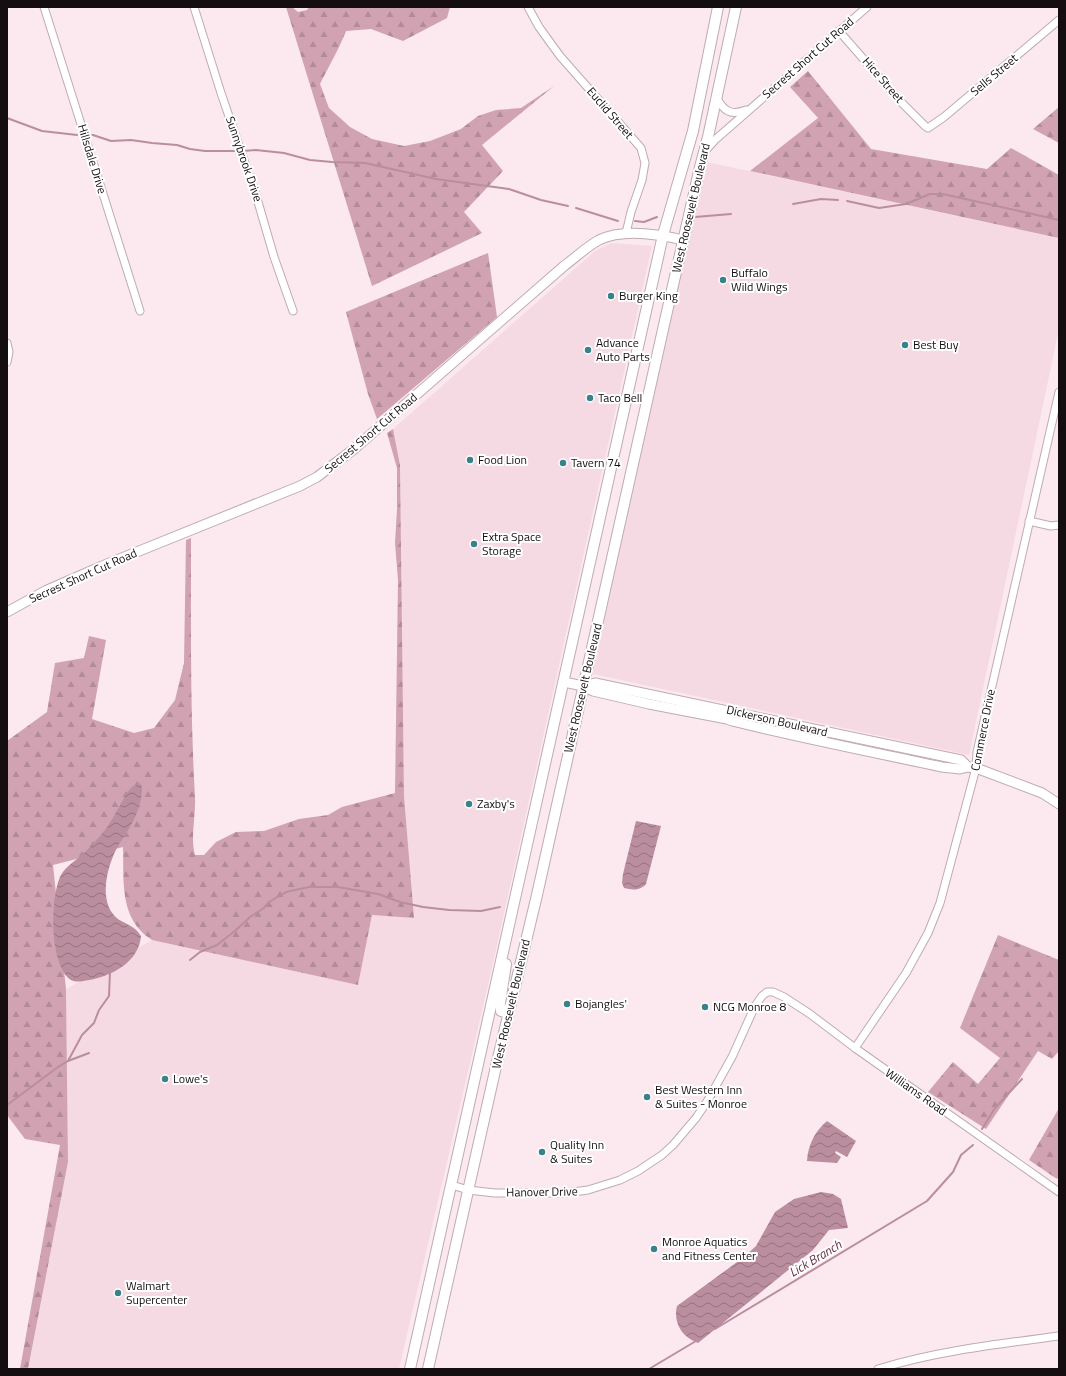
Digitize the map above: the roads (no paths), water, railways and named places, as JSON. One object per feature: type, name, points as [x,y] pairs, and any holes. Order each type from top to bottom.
[{"type":"highway","name":"West Roosevelt Boulevard","points":[[410,1369],[663,235],[693,131],[718,7]]},
{"type":"highway","name":"West Roosevelt Boulevard","points":[[428,1369],[508,1013],[537,895],[736,7]]},
{"type":"highway","points":[[508,1013],[501,1011],[500,1003],[508,955],[511,917]]},
{"type":"main road","name":"Secrest Short Cut Road","points":[[7,612],[47,590],[300,486],[317,477],[354,450],[564,266],[599,240],[617,234],[626,233],[663,235],[683,240]]},
{"type":"main road","name":"Dickerson Boulevard","points":[[564,682],[583,686],[593,691],[649,704],[727,719],[804,738],[942,767],[960,769],[972,767]]},
{"type":"main road","name":"Dickerson Boulevard","points":[[583,686],[595,682],[961,760],[972,767],[1042,793],[1059,804]]},
{"type":"main road","points":[[727,719],[732,716],[762,721],[771,720]]},
{"type":"street","name":"Hillsdale Drive","points":[[44,7],[140,311]]},
{"type":"street","name":"Sunnybrook Drive","points":[[194,7],[293,312]]},
{"type":"street","name":"Euclid Street","points":[[528,7],[539,27],[560,56],[640,148],[645,163],[642,180],[630,212],[626,233]]},
{"type":"street","name":"Secrest Short Cut Road","points":[[703,154],[716,138],[867,7]]},
{"type":"street","name":"Sells Street","points":[[928,128],[944,117],[1059,20]]},
{"type":"street","name":"Hice Street","points":[[839,31],[901,102],[924,126],[928,128]]},
{"type":"street","points":[[716,97],[722,107],[729,112],[738,113],[750,109]]},
{"type":"street","points":[[7,343],[9,352],[7,362]]},
{"type":"street","name":"Commerce Drive","points":[[855,1048],[906,973],[940,903],[972,767],[977,752],[1059,392]]},
{"type":"street","points":[[1029,521],[1051,526],[1059,525]]},
{"type":"street","name":"Hanover Drive","points":[[452,1185],[468,1190],[507,1193],[576,1192],[620,1180],[638,1171],[673,1146],[696,1118],[708,1100],[732,1056],[755,1006],[767,992],[773,992]]},
{"type":"street","name":"Williams Road","points":[[773,992],[784,997],[810,1014],[855,1048],[1059,1192]]},
{"type":"street","points":[[878,1369],[916,1358],[952,1350],[1059,1336]]},
{"type":"water","points":[[140,783],[142,787],[138,811],[128,831],[114,853],[106,880],[106,898],[109,907],[118,919],[138,932],[141,936],[139,945],[130,960],[115,971],[98,978],[80,982],[73,981],[64,972],[55,946],[54,913],[57,885],[61,875],[66,869],[85,852],[104,831],[129,790],[133,786]]},
{"type":"water","points":[[636,821],[661,826],[646,884],[639,889],[624,888],[622,883],[623,874]]},
{"type":"water","points":[[827,1121],[856,1141],[847,1157],[836,1151],[835,1153],[841,1157],[837,1163],[807,1161],[809,1149],[813,1139],[819,1129]]},
{"type":"water","points":[[821,1192],[833,1194],[841,1199],[848,1228],[829,1230],[813,1250],[698,1343],[686,1336],[677,1322],[677,1306],[744,1257],[756,1246],[775,1212],[794,1199]]},
{"type":"waterway","points":[[7,118],[42,131],[77,135]]},
{"type":"waterway","points":[[87,135],[93,135],[111,141],[131,140],[177,145],[205,151],[236,151]]},
{"type":"waterway","points":[[243,151],[256,150],[284,153],[310,160],[365,163],[436,179],[509,189],[541,200],[568,206]]},
{"type":"waterway","points":[[847,201],[879,208],[906,204],[930,194],[943,194],[1059,220]]},
{"type":"waterway","points":[[793,204],[821,199],[838,200]]},
{"type":"waterway","points":[[576,208],[618,221]]},
{"type":"waterway","points":[[695,217],[731,214]]},
{"type":"waterway","points":[[635,221],[644,222],[657,217]]},
{"type":"waterway","points":[[190,960],[200,952],[217,945],[250,917],[264,908],[269,902],[286,892],[309,887],[338,887],[378,894],[400,902],[423,907],[449,910],[481,911],[500,907]]},
{"type":"waterway","points":[[68,1061],[82,1035],[94,1023],[99,1010],[109,996],[110,972]]},
{"type":"waterway","points":[[7,1105],[58,1067],[68,1061],[89,1053]]},
{"type":"waterway","name":"Lick Branch","points":[[982,1129],[995,1108],[1022,1079]]},
{"type":"waterway","name":"Lick Branch","points":[[715,1329],[927,1201],[953,1172],[961,1155],[973,1145]]},
{"type":"waterway","name":"Lick Branch","points":[[649,1369],[696,1341]]},
{"type":"place","name":"Buffalo Wild Wings","points":[[723,280]]},
{"type":"place","name":"Burger King","points":[[611,296]]},
{"type":"place","name":"Best Buy","points":[[905,345]]},
{"type":"place","name":"Advance Auto Parts","points":[[588,350]]},
{"type":"place","name":"Taco Bell","points":[[590,398]]},
{"type":"place","name":"Food Lion","points":[[470,460]]},
{"type":"place","name":"Tavern 74","points":[[563,463]]},
{"type":"place","name":"Extra Space Storage","points":[[474,544]]},
{"type":"place","name":"Zaxby's","points":[[469,804]]},
{"type":"place","name":"Bojangles'","points":[[567,1004]]},
{"type":"place","name":"NCG Monroe 8","points":[[705,1007]]},
{"type":"place","name":"Lowe's","points":[[165,1079]]},
{"type":"place","name":"Best Western Inn & Suites - Monroe","points":[[647,1097]]},
{"type":"place","name":"Quality Inn & Suites","points":[[542,1152]]},
{"type":"place","name":"Monroe Aquatics and Fitness Center","points":[[654,1249]]},
{"type":"place","name":"Walmart Supercenter","points":[[118,1293]]}]
